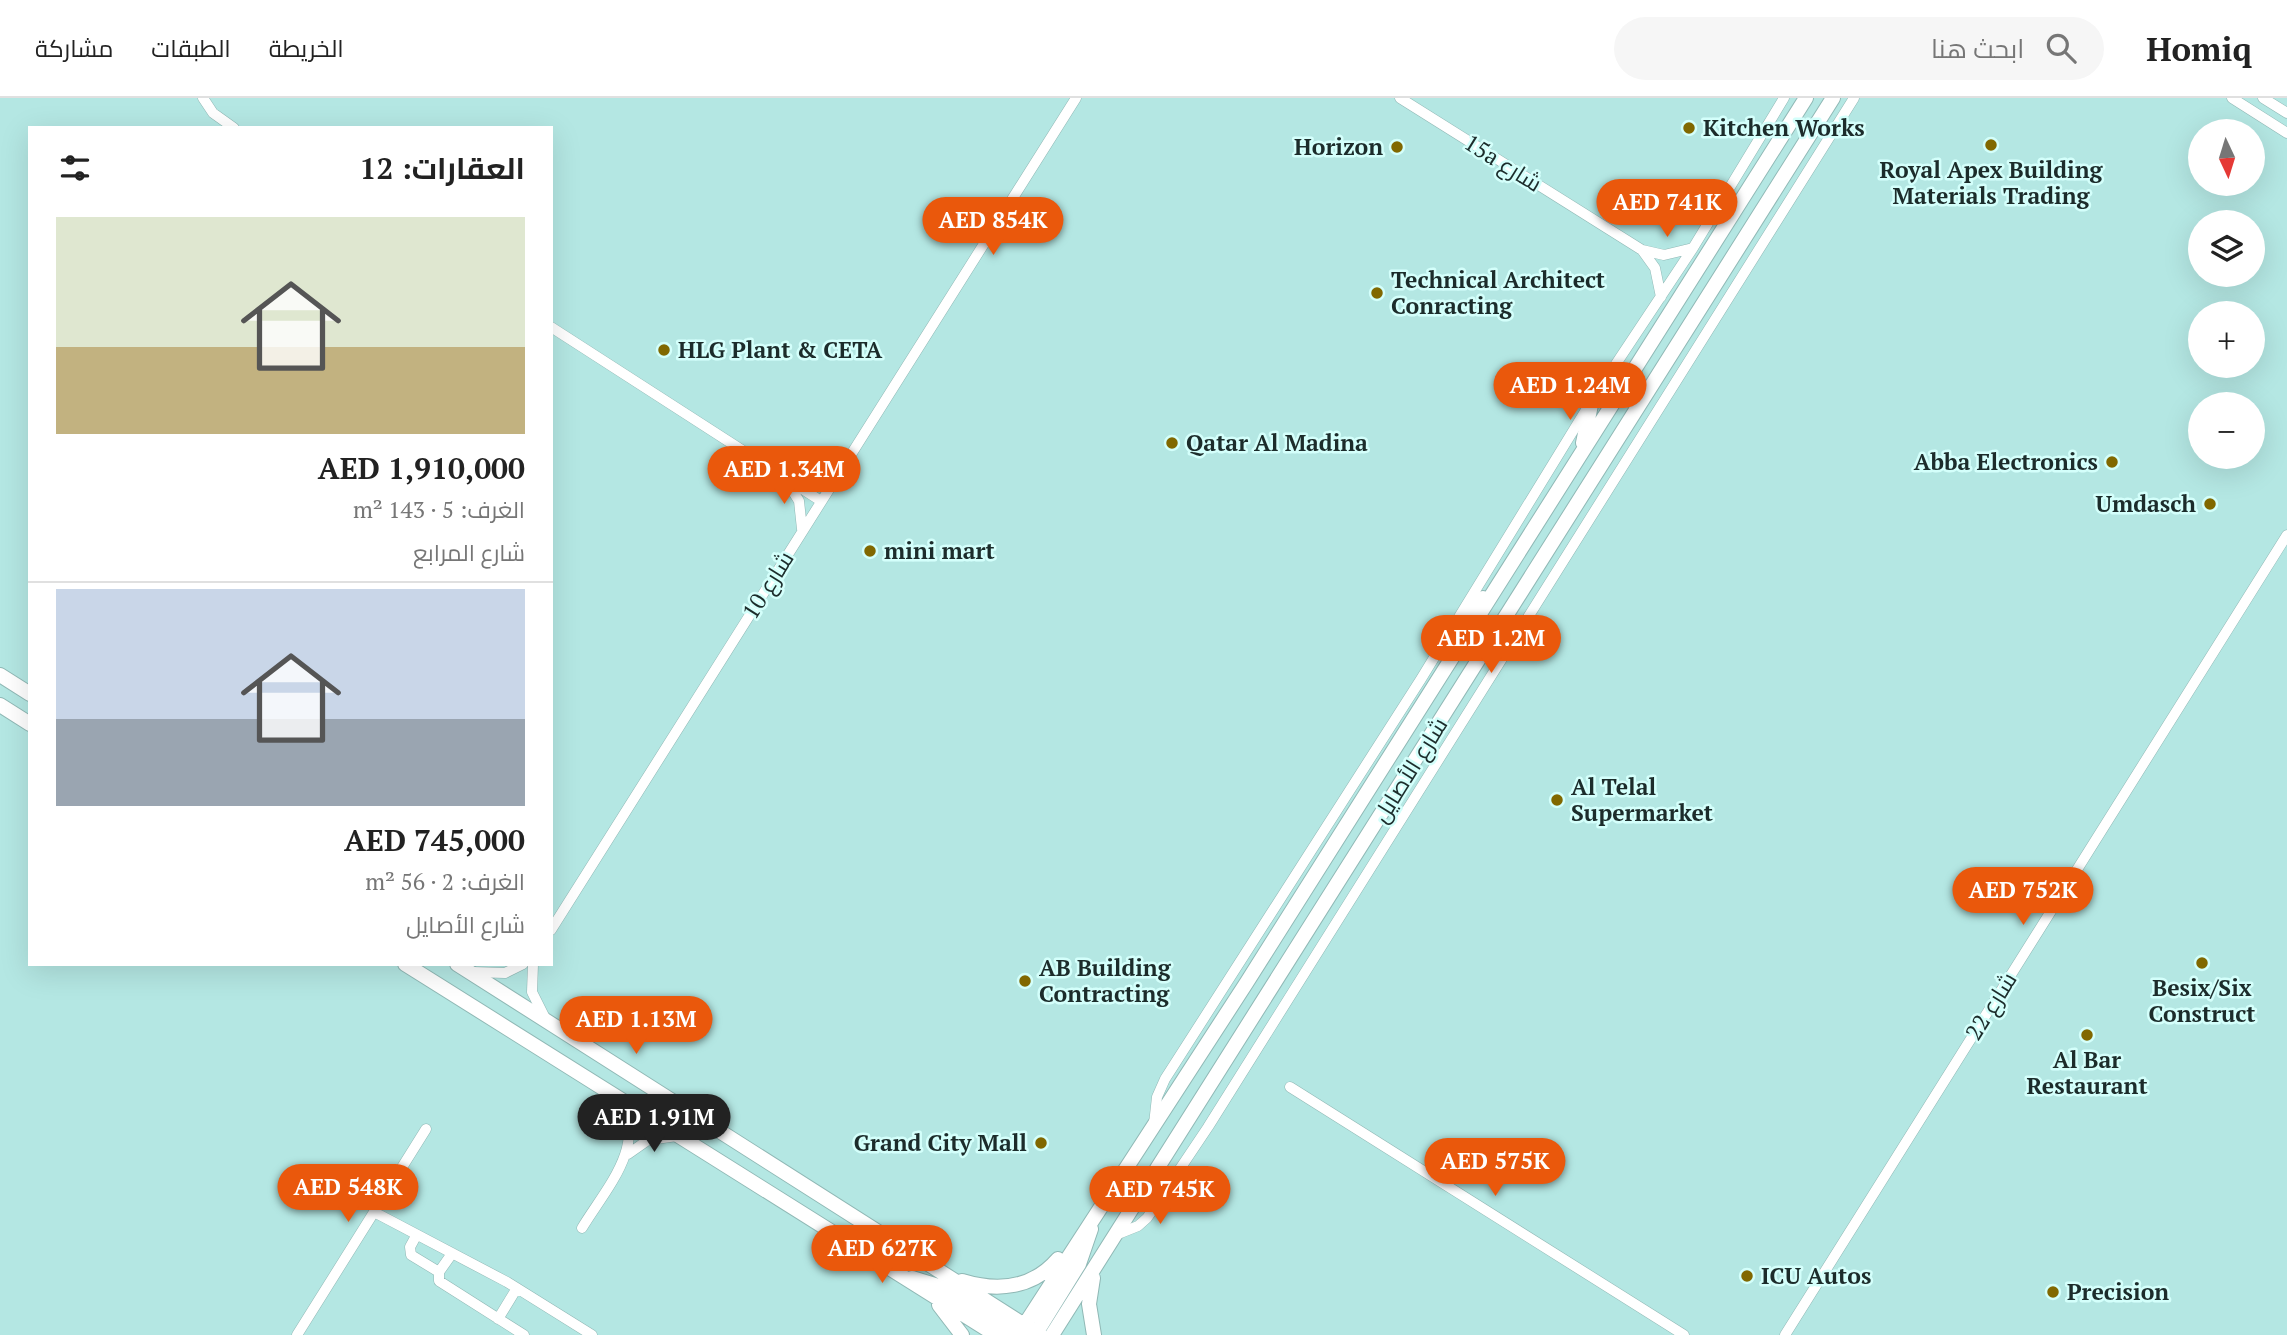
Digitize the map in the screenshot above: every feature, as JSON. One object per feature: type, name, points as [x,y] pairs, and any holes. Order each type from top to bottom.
[{"type":"main road","name":"شارع الأصايل","points":[[1028,1333],[1093,1217],[1806,98]]},
{"type":"main road","name":"شارع الأصايل","points":[[1052,1335],[1097,1268],[1833,98]]},
{"type":"main road","points":[[1581,452],[1592,400]]},
{"type":"main road","points":[[1451,630],[1493,592]]},
{"type":"main road","points":[[0,674],[28,693]]},
{"type":"main road","points":[[0,705],[28,723]]},
{"type":"main road","points":[[408,966],[996,1335]]},
{"type":"main road","points":[[463,968],[946,1276],[1028,1333]]},
{"type":"main road","points":[[946,1276],[986,1287],[1024,1283],[1051,1267],[1093,1217]]},
{"type":"main road","points":[[1094,1335],[1089,1304],[1097,1268]]},
{"type":"main road","points":[[904,1278],[931,1283],[1028,1333]]},
{"type":"main road","points":[[932,1296],[962,1335]]},
{"type":"street","points":[[204,98],[213,113],[230,126]]},
{"type":"street","name":"شارع 10","points":[[553,927],[1076,98]]},
{"type":"street","name":"15a شارع","points":[[1400,98],[1642,250],[1672,254],[1693,248]]},
{"type":"street","points":[[1154,1124],[1157,1097],[1165,1079],[1451,630],[1592,400],[1693,248],[1784,98]]},
{"type":"street","points":[[1118,1234],[1138,1226],[1147,1218],[1202,1137],[1854,98]]},
{"type":"street","points":[[2232,98],[2287,133]]},
{"type":"street","points":[[2263,98],[2287,113]]},
{"type":"street","name":"15a شارع","points":[[1642,250],[1658,275],[1661,297]]},
{"type":"street","points":[[553,328],[821,501]]},
{"type":"street","points":[[782,476],[818,481],[839,472]]},
{"type":"street","points":[[782,476],[799,501],[802,532]]},
{"type":"street","name":"شارع 22","points":[[1785,1335],[2287,535]]},
{"type":"street","points":[[463,968],[497,974],[518,966]]},
{"type":"street","points":[[533,966],[531,984],[534,999],[550,1022]]},
{"type":"street","points":[[1290,1087],[1684,1335]]},
{"type":"street","points":[[582,1228],[625,1157],[630,1128],[624,1110],[613,1096]]},
{"type":"street","points":[[297,1335],[426,1129]]},
{"type":"street","points":[[625,1157],[648,1140],[677,1136]]},
{"type":"street","points":[[374,1212],[517,1289],[592,1335]]},
{"type":"street","points":[[416,1236],[410,1247],[411,1255],[439,1272]]},
{"type":"street","points":[[451,1255],[439,1272],[441,1282],[524,1335]]},
{"type":"street","points":[[498,1318],[517,1289]]},
{"type":"shaded area","points":[[0,98],[2287,98],[2287,1335],[0,1335]]},
{"type":"place","name":"Kitchen Works","points":[[1689,128]]},
{"type":"place","name":"Royal Apex Building Materials Trading","points":[[1991,145]]},
{"type":"place","name":"Horizon","points":[[1397,147]]},
{"type":"place","name":"Technical Architect Conracting","points":[[1377,293]]},
{"type":"place","name":"HLG Plant & CETA","points":[[664,350]]},
{"type":"place","name":"Qatar Al Madina","points":[[1172,443]]},
{"type":"place","name":"Abba Electronics","points":[[2112,462]]},
{"type":"place","name":"Umdasch","points":[[2210,504]]},
{"type":"place","name":"mini mart","points":[[870,551]]},
{"type":"place","name":"Al Telal Supermarket","points":[[1557,800]]},
{"type":"place","name":"Besix/Six Construct","points":[[2202,963]]},
{"type":"place","name":"AB Building Contracting","points":[[1025,981]]},
{"type":"place","name":"Al Bar Restaurant","points":[[2087,1035]]},
{"type":"place","name":"Grand City Mall","points":[[1041,1143]]},
{"type":"place","name":"ICU Autos","points":[[1747,1276]]},
{"type":"place","name":"Precision","points":[[2053,1292]]}]
